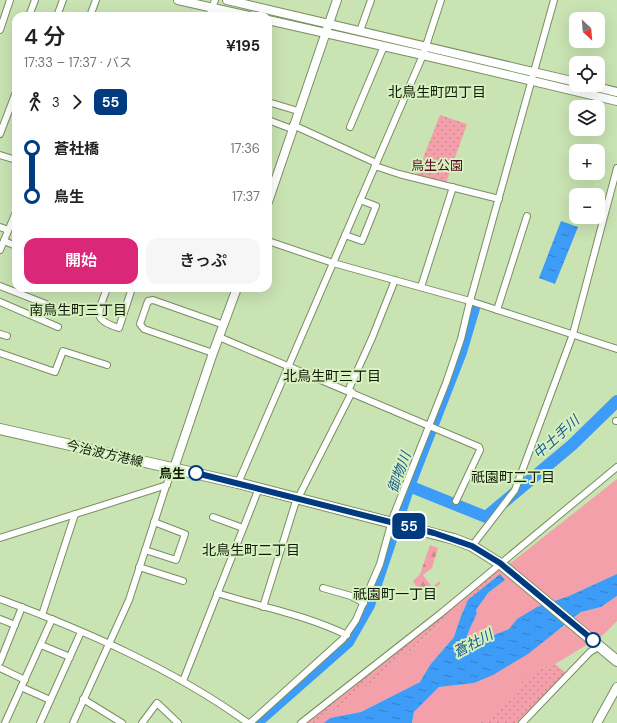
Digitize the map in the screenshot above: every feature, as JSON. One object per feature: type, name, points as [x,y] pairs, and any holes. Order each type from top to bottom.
[{"type":"main road","name":"今治波方港線","points":[[0,429],[259,488],[434,533],[472,546],[501,564],[617,661]]},
{"type":"street","points":[[0,30],[10,0]]},
{"type":"street","points":[[30,12],[35,0]]},
{"type":"street","points":[[58,12],[63,0]]},
{"type":"street","points":[[92,12],[96,0]]},
{"type":"street","points":[[178,0],[214,4],[237,12]]},
{"type":"street","points":[[227,0],[569,80]]},
{"type":"street","points":[[272,190],[337,0]]},
{"type":"street","points":[[360,31],[371,0]]},
{"type":"street","points":[[238,483],[423,55],[441,0]]},
{"type":"street","points":[[0,599],[52,619],[109,644],[183,681],[220,703],[249,723],[343,640],[356,620],[380,564],[393,522],[428,425],[446,383],[461,339],[470,301],[554,0]]},
{"type":"street","points":[[272,21],[617,101]]},
{"type":"street","points":[[350,127],[384,46]]},
{"type":"street","points":[[605,89],[617,92]]},
{"type":"street","points":[[0,134],[12,102]]},
{"type":"street","points":[[272,103],[298,111]]},
{"type":"street","points":[[272,121],[293,127],[399,174],[499,199]]},
{"type":"street","points":[[0,155],[12,159]]},
{"type":"street","points":[[472,546],[514,490],[573,334],[617,168]]},
{"type":"street","points":[[421,287],[453,187]]},
{"type":"street","points":[[345,236],[362,241],[376,206],[360,200]]},
{"type":"street","points":[[497,310],[527,216]]},
{"type":"street","points":[[0,250],[12,222]]},
{"type":"street","points":[[0,227],[8,230]]},
{"type":"street","points":[[4,241],[12,244]]},
{"type":"street","points":[[272,242],[333,263],[470,301],[617,349]]},
{"type":"street","points":[[262,607],[298,498],[350,392],[395,280]]},
{"type":"street","points":[[0,286],[12,291]]},
{"type":"street","points":[[15,292],[51,306]]},
{"type":"street","points":[[106,292],[99,318],[104,324],[119,328],[131,292]]},
{"type":"street","points":[[73,723],[129,600],[154,522],[236,292]]},
{"type":"street","points":[[213,353],[144,329],[140,324],[148,301],[153,300],[224,325]]},
{"type":"street","points":[[0,302],[58,327]]},
{"type":"street","points":[[0,334],[7,336]]},
{"type":"street","points":[[219,337],[289,365],[479,447],[480,450],[456,501]]},
{"type":"street","points":[[0,353],[55,372],[63,351],[107,365]]},
{"type":"street","points":[[301,723],[440,614],[617,467]]},
{"type":"street","points":[[0,538],[167,485]]},
{"type":"street","points":[[183,681],[259,488]]},
{"type":"street","points":[[42,615],[75,514]]},
{"type":"street","points":[[213,517],[243,528]]},
{"type":"street","points":[[145,550],[176,560],[185,534],[154,522]]},
{"type":"street","points":[[139,568],[183,581]]},
{"type":"street","points":[[323,588],[351,596],[364,603]]},
{"type":"street","points":[[218,593],[262,607],[322,622],[347,635]]},
{"type":"street","points":[[0,662],[22,607]]},
{"type":"street","points":[[0,619],[15,624]]},
{"type":"street","points":[[5,723],[52,619]]},
{"type":"street","points":[[40,723],[81,632]]},
{"type":"street","points":[[522,723],[597,643]]},
{"type":"street","points":[[41,645],[70,657]]},
{"type":"street","points":[[0,668],[25,680]]},
{"type":"street","points":[[22,687],[50,700]]},
{"type":"street","points":[[597,723],[617,687]]},
{"type":"street","points":[[83,700],[122,723]]},
{"type":"street","points":[[142,723],[157,703],[178,723]]},
{"type":"green space","name":"鳥生公園","points":[[440,115],[467,124],[446,183],[416,176]]},
{"type":"green space","points":[[617,479],[617,574],[569,596],[546,604],[517,619],[509,629],[463,648],[477,613],[476,610],[488,593],[505,580],[496,571],[512,562]]},
{"type":"green space","points":[[430,545],[438,548],[432,568],[423,575],[432,587],[440,581],[440,584],[430,593],[424,587],[419,591],[413,581],[420,574]]},
{"type":"green space","points":[[496,571],[500,574],[393,666],[332,712],[320,723],[305,723]]},
{"type":"green space","points":[[617,596],[617,621],[603,635],[555,664],[539,668],[522,681],[516,696],[480,723],[412,723],[414,712],[439,687],[474,683],[568,624],[581,612],[601,607]]},
{"type":"green space","points":[[468,600],[454,637],[430,665],[420,682],[361,712],[330,718],[325,723],[320,723],[332,712],[393,666]]},
{"type":"green space","points":[[555,664],[567,674],[517,723],[480,723],[516,696],[522,681],[539,668]]},
{"type":"water","points":[[561,221],[578,227],[555,284],[539,278]]},
{"type":"water","points":[[500,574],[505,580],[488,593],[476,610],[477,613],[468,633],[464,647],[509,629],[517,619],[537,607],[569,596],[617,574],[617,596],[601,607],[581,612],[528,654],[493,675],[474,683],[439,687],[414,712],[412,723],[324,723],[330,718],[361,712],[420,682],[430,665],[454,637],[468,600]]},
{"type":"waterway","name":"御物川","points":[[256,723],[348,642],[369,605],[409,486],[461,352],[474,308]]},
{"type":"waterway","name":"中土手川","points":[[409,486],[486,517],[572,445],[617,401]]},
{"type":"bus line","name":"55","points":[[196,473],[434,533],[472,546],[502,565],[593,640]]},
{"type":"place","name":"鳥生","points":[[196,473]]},
{"type":"district","name":"北鳥生町四丁目","points":[[437,92]]},
{"type":"district","name":"南鳥生町三丁目","points":[[78,310]]},
{"type":"district","name":"北鳥生町三丁目","points":[[332,376]]},
{"type":"district","name":"祇園町二丁目","points":[[513,477]]},
{"type":"district","name":"北鳥生町二丁目","points":[[251,550]]},
{"type":"district","name":"祇園町一丁目","points":[[395,594]]},
{"type":"water label","name":"蒼社川","points":[[473,643]]}]
